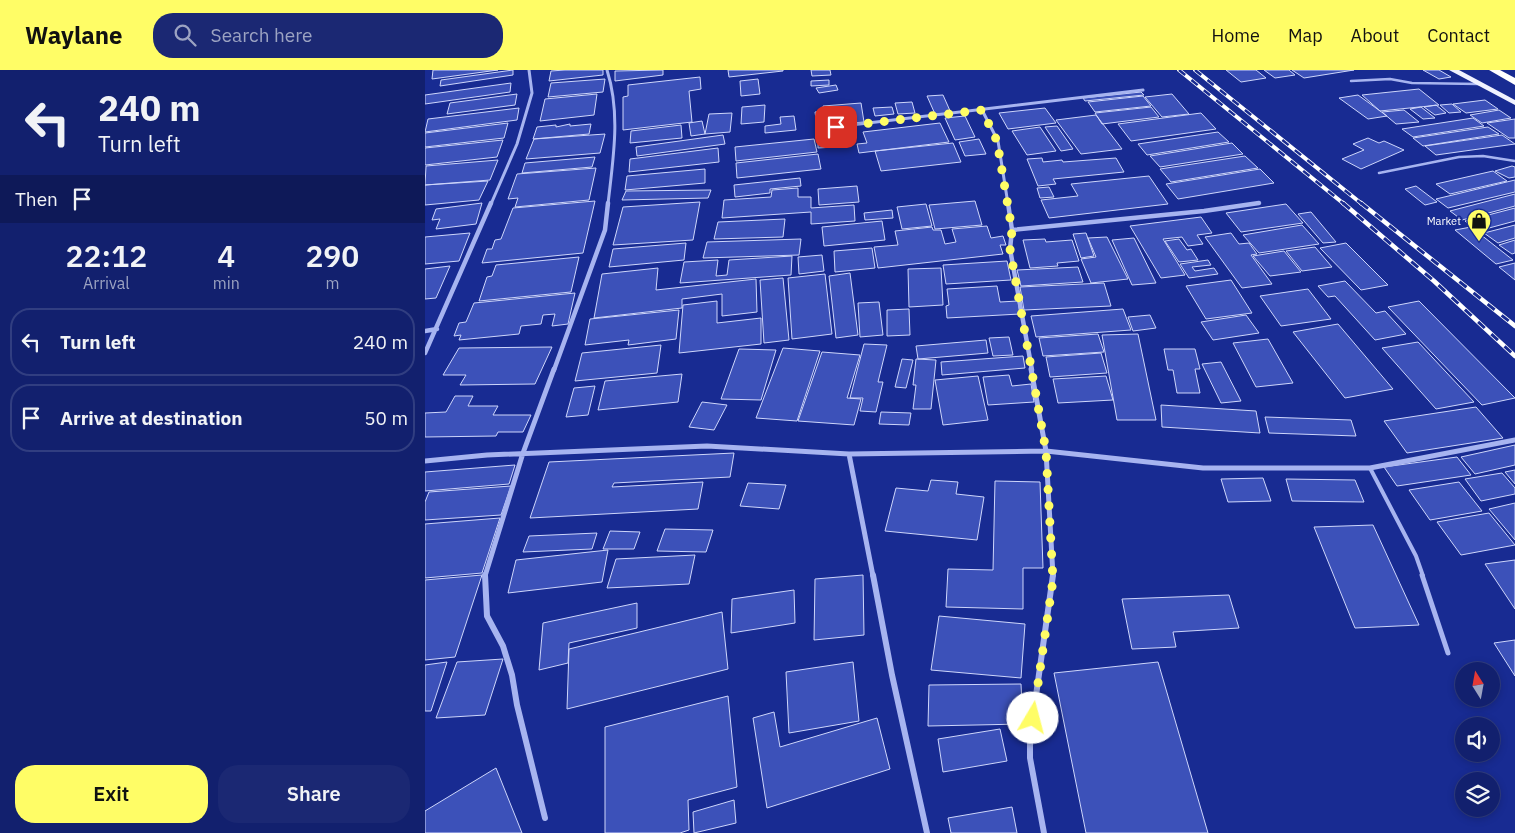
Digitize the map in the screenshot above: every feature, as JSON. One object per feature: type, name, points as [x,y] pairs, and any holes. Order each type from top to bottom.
[{"type":"highway","points":[[1493,70],[1515,82]]},
{"type":"main road","points":[[1453,70],[1515,104]]},
{"type":"street","points":[[425,353],[517,144],[532,93],[529,70]]},
{"type":"street","points":[[545,818],[517,705],[512,675],[503,646],[487,616],[485,573],[523,453],[605,230],[616,136],[613,89],[607,70]]},
{"type":"street","points":[[818,129],[1143,90]]},
{"type":"street","points":[[982,110],[997,141],[1012,230],[1010,249],[1046,451],[1053,580],[1031,738],[1030,758],[1044,833]]},
{"type":"street","points":[[1012,230],[1204,211],[1259,203]]},
{"type":"street","points":[[425,331],[437,329]]},
{"type":"street","points":[[425,461],[523,453],[707,446],[849,454],[1046,451],[1203,468],[1370,468],[1515,440]]},
{"type":"street","points":[[849,454],[892,675],[927,833]]},
{"type":"lane","points":[[1351,81],[1391,79],[1412,83],[1479,84]]},
{"type":"lane","points":[[1379,173],[1459,157],[1483,156],[1515,161]]},
{"type":"lane","points":[[1370,468],[1417,556],[1449,653]]},
{"type":"building","points":[[433,70],[498,70],[432,79]]},
{"type":"building","points":[[513,70],[513,75],[440,86],[441,80]]},
{"type":"building","points":[[603,70],[603,75],[549,81],[551,71]]},
{"type":"building","points":[[663,70],[663,75],[615,81],[615,71]]},
{"type":"building","points":[[728,70],[783,70],[783,71],[729,77]]},
{"type":"building","points":[[811,70],[830,70],[831,75],[812,76]]},
{"type":"building","points":[[1226,70],[1256,70],[1266,78],[1241,82]]},
{"type":"building","points":[[1264,70],[1289,70],[1295,75],[1275,78]]},
{"type":"building","points":[[1292,70],[1354,70],[1304,78]]},
{"type":"building","points":[[1423,70],[1439,70],[1451,77],[1439,79]]},
{"type":"building","points":[[700,77],[701,89],[689,91],[692,122],[623,130],[623,97],[628,96],[628,85]]},
{"type":"building","points":[[605,79],[603,92],[548,97],[551,83]]},
{"type":"building","points":[[758,79],[760,94],[741,96],[740,81]]},
{"type":"building","points":[[829,80],[829,85],[811,86],[811,81]]},
{"type":"building","points":[[511,83],[510,92],[425,104],[425,95]]},
{"type":"building","points":[[836,85],[838,90],[819,93],[816,88]]},
{"type":"building","points":[[1419,89],[1439,105],[1380,111],[1362,95]]},
{"type":"building","points":[[1141,92],[1144,95],[1085,101],[1083,98]]},
{"type":"building","points":[[517,94],[515,105],[447,114],[450,103]]},
{"type":"building","points":[[597,94],[594,115],[540,121],[545,99]]},
{"type":"building","points":[[1172,94],[1189,114],[1162,117],[1145,97]]},
{"type":"building","points":[[943,95],[951,113],[935,114],[927,96]]},
{"type":"building","points":[[1358,95],[1387,116],[1368,119],[1339,98]]},
{"type":"building","points":[[1143,96],[1151,106],[1095,112],[1088,102]]},
{"type":"building","points":[[1485,100],[1498,109],[1466,113],[1453,104]]},
{"type":"building","points":[[912,102],[915,113],[898,114],[895,103]]},
{"type":"building","points":[[861,103],[864,122],[817,126],[815,112],[823,111],[823,106]]},
{"type":"building","points":[[1452,104],[1461,112],[1449,113],[1440,105]]},
{"type":"building","points":[[765,105],[764,122],[741,124],[742,107]]},
{"type":"building","points":[[1436,105],[1446,113],[1435,115],[1424,107]]},
{"type":"building","points":[[892,107],[894,114],[875,116],[873,108]]},
{"type":"building","points":[[1151,107],[1159,117],[1102,124],[1095,113]]},
{"type":"building","points":[[1421,107],[1435,118],[1423,119],[1410,109]]},
{"type":"building","points":[[519,108],[517,120],[425,132],[428,119]]},
{"type":"building","points":[[1045,108],[1056,123],[1008,129],[999,113]]},
{"type":"building","points":[[1404,110],[1419,122],[1396,124],[1382,112]]},
{"type":"building","points":[[1499,110],[1511,118],[1482,123],[1470,115]]},
{"type":"building","points":[[732,113],[730,132],[705,134],[709,114]]},
{"type":"building","points":[[1201,113],[1216,129],[1131,141],[1118,124]]},
{"type":"building","points":[[1096,115],[1122,149],[1081,154],[1056,120]]},
{"type":"building","points":[[794,116],[796,130],[765,133],[765,126],[781,124],[780,117]]},
{"type":"building","points":[[965,116],[975,137],[955,140],[945,118]]},
{"type":"building","points":[[1473,118],[1484,126],[1413,137],[1402,129]]},
{"type":"building","points":[[1515,119],[1515,138],[1509,138],[1487,123]]},
{"type":"building","points":[[702,121],[705,134],[691,136],[689,123]]},
{"type":"building","points":[[508,123],[504,138],[425,147],[425,133]]},
{"type":"building","points":[[940,123],[949,142],[859,153],[857,144],[867,143],[863,132]]},
{"type":"building","points":[[570,124],[570,126],[591,124],[589,134],[533,139],[537,127],[556,125],[556,127]]},
{"type":"building","points":[[681,125],[682,138],[630,143],[631,131]]},
{"type":"building","points":[[1057,126],[1073,149],[1061,151],[1045,127]]},
{"type":"building","points":[[1040,127],[1056,151],[1027,155],[1012,131]]},
{"type":"building","points":[[1488,127],[1499,134],[1423,146],[1413,138]]},
{"type":"building","points":[[1218,132],[1229,142],[1147,155],[1138,144]]},
{"type":"building","points":[[605,134],[600,153],[526,159],[534,139]]},
{"type":"building","points":[[723,135],[725,144],[637,156],[636,147]]},
{"type":"building","points":[[834,135],[834,147],[818,148],[818,136]]},
{"type":"building","points":[[1502,135],[1515,144],[1436,155],[1425,146]]},
{"type":"building","points":[[1368,138],[1379,143],[1384,141],[1404,150],[1361,169],[1342,159],[1364,150],[1353,144]]},
{"type":"building","points":[[814,139],[817,152],[736,161],[735,147]]},
{"type":"building","points":[[979,139],[986,154],[965,156],[959,142]]},
{"type":"building","points":[[503,140],[497,157],[425,165],[425,148]]},
{"type":"building","points":[[953,143],[961,162],[881,171],[875,151]]},
{"type":"building","points":[[1232,143],[1243,154],[1160,167],[1150,156]]},
{"type":"building","points":[[718,148],[719,162],[629,172],[630,159]]},
{"type":"building","points":[[818,154],[821,169],[737,178],[736,163]]},
{"type":"building","points":[[1245,156],[1258,168],[1171,182],[1160,169]]},
{"type":"building","points":[[595,157],[592,167],[522,173],[525,163]]},
{"type":"building","points":[[1042,158],[1043,162],[1062,160],[1063,162],[1116,158],[1124,172],[1053,179],[1056,184],[1038,186],[1027,159]]},
{"type":"building","points":[[498,160],[490,180],[425,185],[426,166]]},
{"type":"building","points":[[1512,166],[1515,167],[1515,177],[1509,178],[1495,171]]},
{"type":"building","points":[[596,168],[589,200],[515,207],[518,198],[508,199],[517,174]]},
{"type":"building","points":[[705,169],[705,183],[625,190],[627,176]]},
{"type":"building","points":[[1260,169],[1274,183],[1178,199],[1166,184]]},
{"type":"building","points":[[1493,171],[1507,181],[1450,194],[1436,184]]},
{"type":"building","points":[[1149,176],[1168,204],[1049,218],[1041,200],[1078,196],[1071,184]]},
{"type":"building","points":[[800,178],[801,186],[770,189],[770,193],[735,197],[734,185]]},
{"type":"building","points":[[1515,180],[1515,192],[1448,208],[1436,199]]},
{"type":"building","points":[[488,181],[479,200],[425,205],[425,185]]},
{"type":"building","points":[[857,186],[859,202],[819,205],[818,189]]},
{"type":"building","points":[[1416,186],[1437,202],[1425,205],[1405,189]]},
{"type":"building","points":[[1049,187],[1054,197],[1040,198],[1037,188]]},
{"type":"building","points":[[798,188],[798,197],[811,197],[811,208],[854,205],[855,221],[811,224],[811,212],[722,218],[724,200],[771,197],[772,190]]},
{"type":"building","points":[[711,190],[708,198],[622,200],[626,191]]},
{"type":"building","points":[[1515,194],[1515,206],[1462,220],[1450,211]]},
{"type":"building","points":[[595,201],[583,253],[482,263],[487,249],[492,249],[495,240],[501,239],[513,208]]},
{"type":"building","points":[[975,201],[982,225],[935,229],[929,205]]},
{"type":"building","points":[[700,202],[693,240],[613,245],[623,207]]},
{"type":"building","points":[[482,203],[476,224],[436,229],[440,219],[432,220],[436,209]]},
{"type":"building","points":[[926,204],[932,226],[902,229],[897,207]]},
{"type":"building","points":[[1286,204],[1303,223],[1241,232],[1226,213]]},
{"type":"building","points":[[1515,208],[1515,221],[1478,231],[1465,221]]},
{"type":"building","points":[[892,210],[893,218],[865,220],[864,213]]},
{"type":"building","points":[[1311,212],[1336,242],[1323,243],[1298,214]]},
{"type":"building","points":[[1201,217],[1212,233],[1197,235],[1203,244],[1188,246],[1182,237],[1163,239],[1185,275],[1161,278],[1130,226]]},
{"type":"building","points":[[785,219],[783,237],[714,239],[718,222]]},
{"type":"building","points":[[882,221],[885,240],[824,246],[822,227]]},
{"type":"building","points":[[1302,225],[1319,244],[1259,253],[1243,235]]},
{"type":"building","points":[[1515,225],[1515,238],[1498,243],[1484,233]]},
{"type":"building","points":[[987,226],[991,238],[1003,236],[1006,245],[1000,245],[1003,254],[878,268],[874,247],[898,245],[895,231],[932,227],[933,230],[941,230],[945,244],[956,242],[952,229]]},
{"type":"building","points":[[1471,227],[1513,260],[1496,264],[1455,230]]},
{"type":"building","points":[[470,233],[459,261],[425,264],[425,237]]},
{"type":"building","points":[[1086,233],[1094,256],[1081,258],[1073,234]]},
{"type":"building","points":[[1231,233],[1239,244],[1249,243],[1257,254],[1251,255],[1272,284],[1242,288],[1205,237]]},
{"type":"building","points":[[1107,237],[1128,279],[1091,283],[1081,259],[1096,257],[1088,238]]},
{"type":"building","points":[[1134,238],[1156,283],[1132,285],[1112,240]]},
{"type":"building","points":[[801,239],[799,255],[703,258],[707,242]]},
{"type":"building","points":[[1045,239],[1046,242],[1072,240],[1079,261],[1057,263],[1058,266],[1030,268],[1023,240]]},
{"type":"building","points":[[1179,239],[1187,250],[1191,249],[1198,260],[1179,262],[1165,241]]},
{"type":"building","points":[[1515,240],[1515,253],[1512,254],[1499,245]]},
{"type":"building","points":[[686,243],[684,260],[609,267],[613,249]]},
{"type":"building","points":[[1346,243],[1388,285],[1361,290],[1320,248]]},
{"type":"building","points":[[1315,247],[1332,267],[1302,271],[1286,251]]},
{"type":"building","points":[[872,248],[875,268],[835,272],[834,251]]},
{"type":"building","points":[[1284,251],[1301,272],[1270,276],[1253,256]]},
{"type":"building","points":[[822,255],[824,271],[799,274],[798,257]]},
{"type":"building","points":[[792,256],[791,275],[680,283],[684,262],[718,260],[716,276],[727,275],[729,260]]},
{"type":"building","points":[[579,257],[571,292],[479,301],[487,277],[492,276],[496,265]]},
{"type":"building","points":[[1208,260],[1211,265],[1192,267],[1195,271],[1214,268],[1218,274],[1189,278],[1180,264]]},
{"type":"building","points":[[1007,261],[1011,280],[946,284],[943,265]]},
{"type":"building","points":[[1515,263],[1515,280],[1499,267]]},
{"type":"building","points":[[450,266],[436,298],[425,299],[425,269]]},
{"type":"building","points":[[1078,267],[1083,282],[1021,286],[1017,270]]},
{"type":"building","points":[[658,268],[656,290],[756,279],[757,312],[722,316],[722,294],[682,299],[682,308],[594,318],[602,274]]},
{"type":"building","points":[[941,268],[943,305],[909,307],[908,269]]},
{"type":"building","points":[[850,273],[858,335],[836,338],[829,276]]},
{"type":"building","points":[[825,274],[832,334],[792,339],[788,278]]},
{"type":"building","points":[[783,278],[789,340],[764,343],[760,280]]},
{"type":"building","points":[[1231,280],[1252,313],[1206,319],[1186,286]]},
{"type":"building","points":[[1345,281],[1376,313],[1385,311],[1406,334],[1375,340],[1335,296],[1328,297],[1318,286]]},
{"type":"building","points":[[1104,283],[1111,306],[1024,310],[1020,287]]},
{"type":"building","points":[[997,286],[1000,302],[1018,301],[1020,314],[947,318],[946,306],[949,305],[947,289]]},
{"type":"building","points":[[1308,289],[1331,319],[1281,326],[1260,296]]},
{"type":"building","points":[[575,293],[568,324],[552,326],[555,314],[543,315],[541,324],[521,326],[519,334],[459,340],[461,335],[454,336],[459,323],[466,322],[474,303]]},
{"type":"building","points":[[717,301],[717,323],[761,318],[761,344],[679,353],[683,305]]},
{"type":"building","points":[[1419,301],[1515,398],[1482,405],[1388,307]]},
{"type":"building","points":[[879,302],[883,335],[860,337],[858,303]]},
{"type":"building","points":[[909,309],[910,335],[887,336],[887,310]]},
{"type":"building","points":[[1123,309],[1131,330],[1036,337],[1031,316]]},
{"type":"building","points":[[679,310],[676,339],[628,345],[629,340],[585,345],[590,319]]},
{"type":"building","points":[[1150,315],[1156,328],[1133,331],[1128,317]]},
{"type":"building","points":[[1246,315],[1259,333],[1213,340],[1201,322]]},
{"type":"building","points":[[1338,324],[1393,389],[1345,398],[1293,332]]},
{"type":"building","points":[[1098,334],[1104,352],[1043,356],[1039,338]]},
{"type":"building","points":[[1138,334],[1156,420],[1117,420],[1102,335]]},
{"type":"building","points":[[1009,337],[1013,355],[993,356],[989,338]]},
{"type":"building","points":[[1268,339],[1293,383],[1256,387],[1233,343]]},
{"type":"building","points":[[986,340],[988,353],[918,359],[916,346]]},
{"type":"building","points":[[1418,342],[1474,402],[1436,409],[1382,348]]},
{"type":"building","points":[[864,344],[887,345],[878,382],[883,382],[876,412],[860,411],[863,398],[850,398]]},
{"type":"building","points":[[661,345],[657,373],[575,381],[582,353]]},
{"type":"building","points":[[552,347],[535,384],[460,385],[466,375],[443,375],[459,348]]},
{"type":"building","points":[[783,348],[820,351],[797,421],[756,418]]},
{"type":"building","points":[[739,349],[776,350],[761,400],[721,399]]},
{"type":"building","points":[[1164,349],[1195,349],[1200,369],[1195,369],[1200,393],[1177,393],[1173,370],[1168,370]]},
{"type":"building","points":[[822,352],[860,355],[847,398],[861,399],[854,425],[798,421]]},
{"type":"building","points":[[1101,353],[1107,373],[1050,377],[1046,357]]},
{"type":"building","points":[[1023,356],[1025,368],[942,375],[941,362]]},
{"type":"building","points":[[902,359],[913,360],[906,388],[895,387]]},
{"type":"building","points":[[916,359],[936,360],[931,409],[913,409],[916,385],[913,385]]},
{"type":"building","points":[[1221,362],[1241,401],[1221,403],[1202,364]]},
{"type":"building","points":[[682,374],[678,402],[598,410],[605,381]]},
{"type":"building","points":[[1009,375],[1012,386],[1031,384],[1034,402],[988,405],[983,377]]},
{"type":"building","points":[[978,376],[988,420],[943,425],[935,380]]},
{"type":"building","points":[[1106,376],[1113,400],[1058,403],[1053,379]]},
{"type":"building","points":[[595,386],[588,415],[566,417],[574,388]]},
{"type":"building","points":[[455,396],[473,396],[468,406],[498,406],[493,415],[531,415],[523,432],[498,432],[496,436],[425,437],[425,413],[446,412]]},
{"type":"building","points":[[702,402],[727,405],[714,430],[689,427]]},
{"type":"building","points":[[1161,405],[1256,411],[1260,433],[1162,427]]},
{"type":"building","points":[[1476,407],[1503,438],[1407,453],[1384,421]]},
{"type":"building","points":[[881,412],[911,413],[909,425],[879,424]]},
{"type":"building","points":[[1265,417],[1351,420],[1356,436],[1269,433]]},
{"type":"building","points":[[1515,445],[1515,465],[1475,474],[1461,457]]},
{"type":"building","points":[[734,453],[730,477],[614,483],[612,487],[703,482],[698,509],[530,518],[549,462]]},
{"type":"building","points":[[1457,457],[1471,475],[1397,486],[1384,467]]},
{"type":"building","points":[[515,465],[509,484],[425,491],[425,472]]},
{"type":"building","points":[[1515,470],[1515,484],[1505,472]]},
{"type":"building","points":[[1502,473],[1515,488],[1515,494],[1481,501],[1465,479]]},
{"type":"building","points":[[1263,478],[1271,501],[1228,502],[1221,479]]},
{"type":"building","points":[[1286,479],[1355,480],[1364,502],[1292,501]]},
{"type":"building","points":[[931,480],[958,482],[956,494],[984,497],[977,540],[885,531],[896,488],[928,491]]},
{"type":"building","points":[[995,481],[1040,482],[1043,568],[1023,568],[1023,609],[946,607],[948,569],[993,570]]},
{"type":"building","points":[[1459,482],[1482,511],[1430,520],[1409,490]]},
{"type":"building","points":[[748,483],[786,485],[779,509],[740,506]]},
{"type":"building","points":[[511,486],[501,515],[425,520],[425,502],[429,492]]},
{"type":"building","points":[[1515,503],[1515,540],[1489,509]]},
{"type":"building","points":[[1489,513],[1515,545],[1461,555],[1437,522]]},
{"type":"building","points":[[500,518],[482,573],[425,578],[425,524]]},
{"type":"building","points":[[1373,525],[1419,625],[1355,628],[1314,527]]},
{"type":"building","points":[[665,529],[713,530],[706,552],[657,551]]},
{"type":"building","points":[[610,531],[640,532],[634,549],[603,549]]},
{"type":"building","points":[[597,533],[592,549],[523,552],[529,536]]},
{"type":"building","points":[[608,550],[602,582],[508,593],[516,560]]},
{"type":"building","points":[[695,555],[689,584],[607,588],[616,559]]},
{"type":"building","points":[[1515,560],[1515,609],[1485,564]]},
{"type":"building","points":[[482,575],[455,657],[425,660],[425,580]]},
{"type":"building","points":[[863,575],[864,635],[814,640],[815,579]]},
{"type":"building","points":[[794,590],[795,623],[731,633],[732,599]]},
{"type":"building","points":[[1229,595],[1239,628],[1173,632],[1176,647],[1132,649],[1122,599]]},
{"type":"building","points":[[637,603],[637,628],[569,643],[568,663],[539,670],[543,623]]},
{"type":"building","points":[[722,612],[728,669],[567,709],[569,649]]},
{"type":"building","points":[[939,616],[1025,624],[1021,678],[931,670]]},
{"type":"building","points":[[1515,640],[1515,676],[1494,643]]},
{"type":"building","points":[[503,659],[485,715],[436,718],[457,662]]},
{"type":"building","points":[[447,662],[431,711],[425,711],[425,665]]},
{"type":"building","points":[[853,662],[859,721],[789,733],[786,672]]},
{"type":"building","points":[[1158,662],[1208,833],[1086,833],[1054,673]]},
{"type":"building","points":[[1021,684],[1023,724],[928,726],[929,685]]},
{"type":"building","points":[[728,696],[737,787],[688,800],[689,830],[680,833],[605,833],[605,727]]},
{"type":"building","points":[[774,712],[780,747],[877,718],[890,769],[767,808],[753,718]]},
{"type":"building","points":[[1000,729],[1007,761],[943,772],[938,739]]},
{"type":"building","points":[[496,768],[522,833],[425,833],[425,811]]},
{"type":"building","points":[[734,800],[736,823],[694,833],[693,812]]},
{"type":"building","points":[[1012,807],[1017,833],[951,833],[948,818]]},
{"type":"railway","points":[[1179,70],[1344,204]]},
{"type":"railway","points":[[1195,70],[1362,204]]},
{"type":"railway","points":[[1343,203],[1434,281],[1515,356]]},
{"type":"railway","points":[[1361,203],[1515,326]]},
{"type":"place","name":"Market","points":[[1479,242]]},
{"type":"route","points":[[836,127],[982,110],[997,141],[1012,230],[1010,249],[1046,451],[1053,580],[1033,718]]}]
